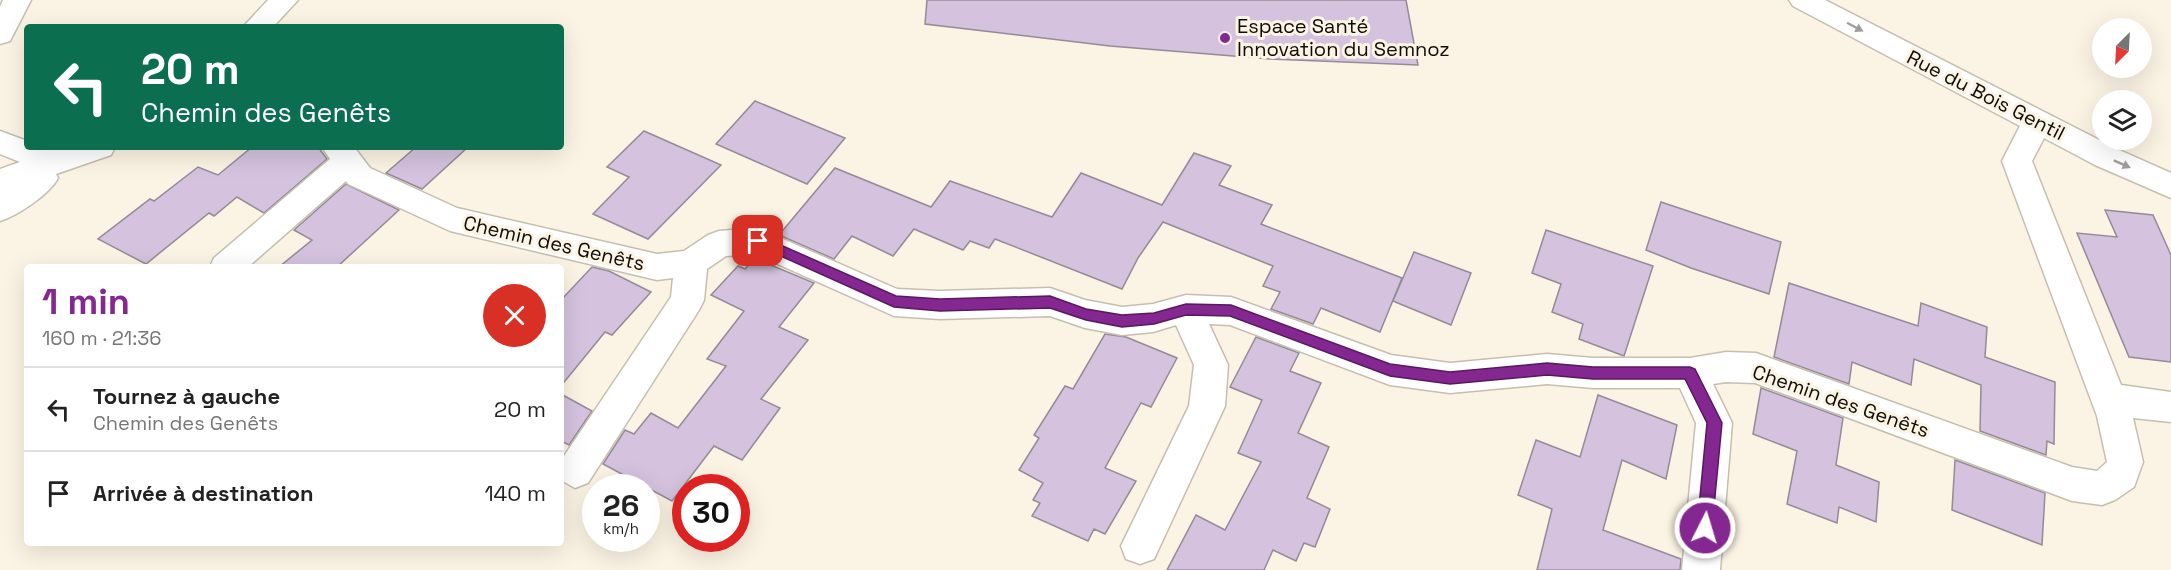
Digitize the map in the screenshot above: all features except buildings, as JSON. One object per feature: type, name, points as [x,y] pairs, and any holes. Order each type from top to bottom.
[{"type":"street","points":[[0,34],[17,0]]},
{"type":"street","points":[[260,24],[284,0]]},
{"type":"street","name":"Rue du Bois Gentil","points":[[1803,0],[2106,157],[2171,186]]},
{"type":"street","name":"Chemin des Genêts","points":[[342,154],[358,176],[450,219],[657,267],[691,263],[719,244],[758,241],[894,302],[940,305],[1050,302],[1086,314],[1122,321],[1154,318],[1186,309],[1231,310],[1390,370],[1450,378],[1547,369],[1593,373],[1690,373],[1726,367],[1756,368],[2072,484],[2102,488],[2121,475],[2125,462],[2115,416],[2017,161],[2037,122]]},
{"type":"street","points":[[0,142],[26,153],[92,151]]},
{"type":"street","points":[[0,181],[92,151]]},
{"type":"street","points":[[0,209],[24,190],[92,151]]},
{"type":"street","points":[[229,264],[342,154]]},
{"type":"street","points":[[575,471],[687,300],[691,263]]},
{"type":"street","points":[[1140,546],[1207,406],[1210,365],[1186,309]]},
{"type":"street","points":[[1690,373],[1714,423],[1701,570]]},
{"type":"street","points":[[2108,399],[2171,407]]},
{"type":"place","name":"Espace Santé Innovation du Semnoz","points":[[1225,38]]},
{"type":"route","points":[[758,241],[894,302],[940,305],[1050,302],[1086,314],[1122,321],[1154,318],[1186,309],[1231,310],[1390,370],[1450,378],[1547,369],[1593,373],[1690,373],[1714,423],[1705,528]]}]
